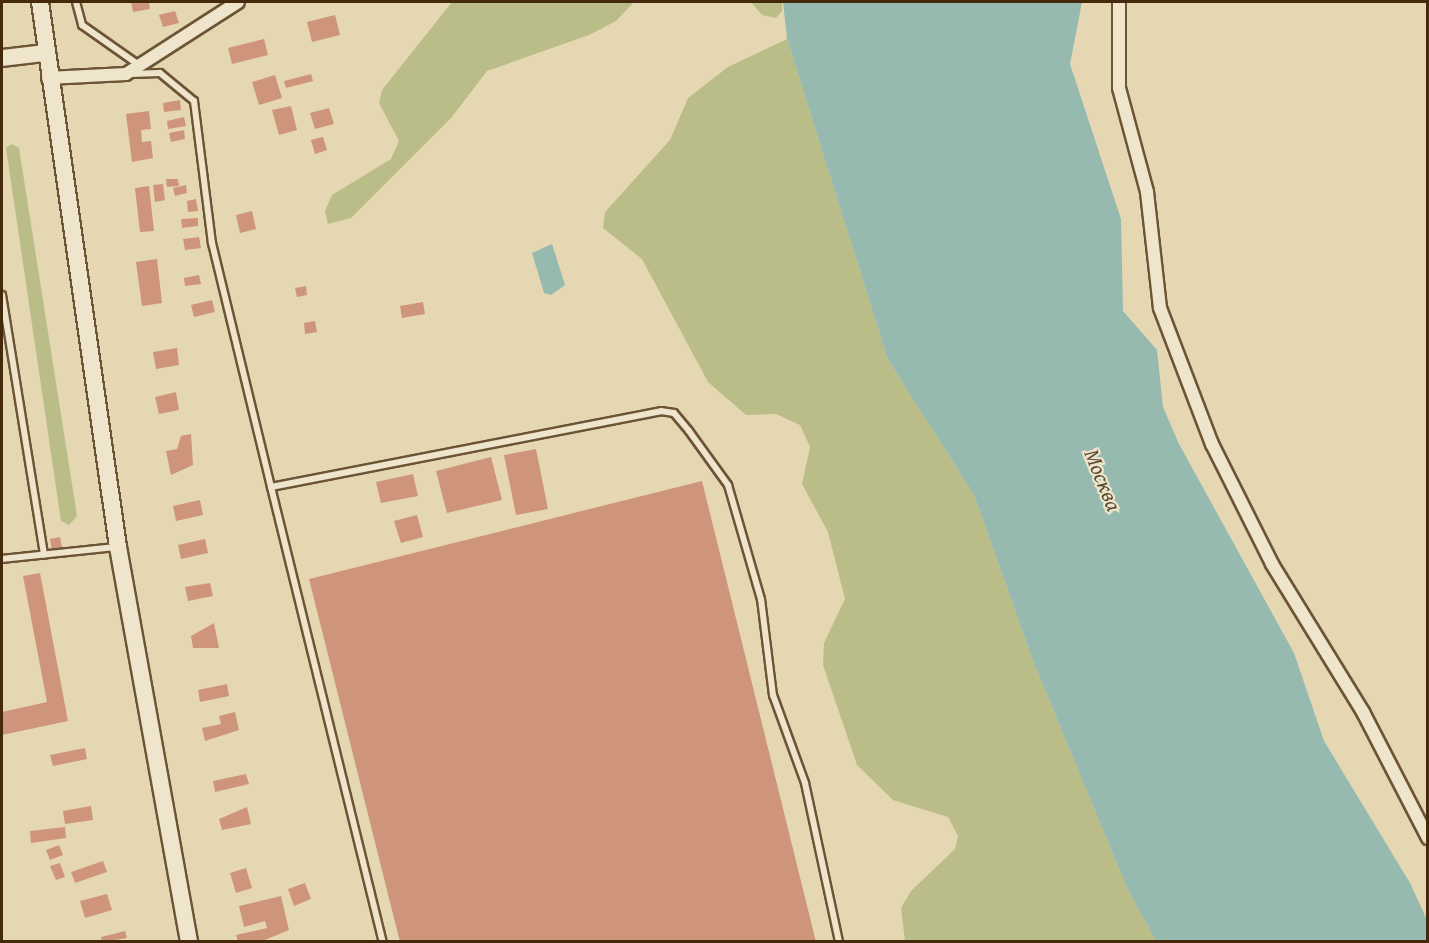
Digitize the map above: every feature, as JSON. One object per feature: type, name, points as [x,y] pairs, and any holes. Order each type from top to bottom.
[{"type":"main road","points":[[40,2],[48,78],[118,547],[189,942]]},
{"type":"main road","points":[[2,58],[45,53]]},
{"type":"street","points":[[48,78],[126,74],[238,2]]},
{"type":"street","points":[[1119,2],[1119,88],[1147,192],[1160,308],[1212,444],[1272,564],[1363,712],[1428,838]]},
{"type":"lane","points":[[76,2],[82,25],[139,65]]},
{"type":"lane","points":[[126,74],[160,73],[194,101],[212,243],[383,942]]},
{"type":"lane","points":[[2,295],[44,555]]},
{"type":"lane","points":[[271,487],[581,423],[674,413],[728,485],[761,599],[773,695],[806,783],[839,942]]},
{"type":"lane","points":[[2,559],[118,547]]},
{"type":"green space","points":[[452,2],[634,2],[616,21],[589,35],[487,71],[452,117],[351,218],[328,224],[325,211],[332,195],[391,159],[399,141],[379,103],[382,90]]},
{"type":"green space","points":[[751,2],[782,2],[782,11],[776,18],[762,15]]},
{"type":"green space","points":[[787,39],[888,360],[974,495],[1033,661],[1127,888],[1156,941],[905,941],[901,908],[911,891],[955,849],[958,836],[948,817],[893,800],[857,765],[823,665],[824,643],[845,599],[828,532],[802,484],[810,447],[800,425],[776,414],[746,415],[708,382],[642,259],[603,228],[605,212],[670,140],[688,98],[728,67]]},
{"type":"green space","points":[[12,144],[19,148],[77,516],[69,525],[61,521],[6,148]]},
{"type":"water","name":"Москва","points":[[783,2],[1082,2],[1070,64],[1121,219],[1123,311],[1157,350],[1163,407],[1179,444],[1294,653],[1324,741],[1410,883],[1427,920],[1427,941],[1156,941],[1127,888],[1033,661],[974,495],[888,360],[787,39]]},
{"type":"water","points":[[552,244],[565,285],[551,295],[544,293],[532,253]]},
{"type":"building","points":[[131,2],[149,2],[150,9],[133,12]]},
{"type":"building","points":[[175,11],[179,23],[163,27],[159,15]]},
{"type":"building","points":[[335,15],[340,35],[312,42],[307,22]]},
{"type":"building","points":[[264,39],[268,55],[232,64],[228,48]]},
{"type":"building","points":[[311,74],[313,81],[286,88],[284,81]]},
{"type":"building","points":[[275,75],[282,98],[259,105],[252,82]]},
{"type":"building","points":[[180,100],[181,110],[164,112],[163,103]]},
{"type":"building","points":[[291,106],[297,130],[279,135],[272,110]]},
{"type":"building","points":[[329,108],[334,124],[315,129],[310,113]]},
{"type":"building","points":[[149,111],[151,129],[141,130],[142,142],[151,141],[153,158],[132,162],[126,114]]},
{"type":"building","points":[[184,117],[186,126],[168,129],[167,121]]},
{"type":"building","points":[[184,130],[185,139],[171,142],[169,133]]},
{"type":"building","points":[[323,137],[327,150],[315,154],[311,140]]},
{"type":"building","points":[[166,179],[178,179],[179,186],[167,187]]},
{"type":"building","points":[[163,184],[165,200],[155,202],[153,185]]},
{"type":"building","points":[[186,185],[187,193],[175,196],[173,188]]},
{"type":"building","points":[[149,186],[154,231],[140,232],[135,188]]},
{"type":"building","points":[[196,199],[198,211],[188,212],[187,201]]},
{"type":"building","points":[[252,211],[256,229],[240,233],[236,215]]},
{"type":"building","points":[[198,218],[198,226],[182,228],[181,219]]},
{"type":"building","points":[[199,237],[201,248],[185,250],[183,239]]},
{"type":"building","points":[[157,259],[162,303],[142,306],[136,262]]},
{"type":"building","points":[[199,275],[201,284],[185,286],[184,278]]},
{"type":"building","points":[[306,286],[307,295],[297,297],[295,288]]},
{"type":"building","points":[[212,300],[215,312],[194,317],[191,305]]},
{"type":"building","points":[[423,302],[425,314],[402,318],[400,306]]},
{"type":"building","points":[[315,321],[317,332],[305,334],[304,323]]},
{"type":"building","points":[[177,348],[179,365],[156,369],[153,352]]},
{"type":"building","points":[[176,392],[179,410],[159,414],[155,397]]},
{"type":"building","points":[[191,434],[193,465],[171,475],[166,451],[177,449],[181,436]]},
{"type":"building","points":[[536,449],[548,509],[516,515],[504,455]]},
{"type":"building","points":[[491,457],[502,500],[447,513],[436,471]]},
{"type":"building","points":[[413,474],[418,496],[381,503],[376,482]]},
{"type":"building","points":[[702,481],[816,942],[400,942],[309,579]]},
{"type":"building","points":[[200,500],[203,515],[176,521],[173,506]]},
{"type":"building","points":[[417,515],[423,537],[401,543],[394,521]]},
{"type":"building","points":[[60,537],[62,548],[52,550],[50,539]]},
{"type":"building","points":[[205,539],[208,553],[181,559],[178,545]]},
{"type":"building","points":[[40,573],[68,721],[2,735],[2,712],[47,702],[23,576]]},
{"type":"building","points":[[210,583],[213,596],[188,601],[185,587]]},
{"type":"building","points":[[214,623],[219,648],[193,648],[191,636]]},
{"type":"building","points":[[227,684],[229,696],[200,702],[198,690]]},
{"type":"building","points":[[235,712],[239,730],[205,741],[202,728],[221,724],[219,716]]},
{"type":"building","points":[[85,748],[87,759],[53,766],[50,755]]},
{"type":"building","points":[[246,774],[249,784],[215,792],[213,781]]},
{"type":"building","points":[[91,806],[93,820],[65,824],[63,811]]},
{"type":"building","points":[[247,807],[251,824],[222,830],[219,819]]},
{"type":"building","points":[[65,827],[66,838],[31,843],[30,831]]},
{"type":"building","points":[[59,845],[63,855],[50,860],[46,850]]},
{"type":"building","points":[[103,861],[107,872],[75,883],[71,872]]},
{"type":"building","points":[[60,863],[65,877],[56,880],[50,866]]},
{"type":"building","points":[[246,868],[252,888],[236,893],[230,873]]},
{"type":"building","points":[[305,883],[311,899],[294,906],[288,889]]},
{"type":"building","points":[[107,894],[112,910],[85,918],[80,901]]},
{"type":"building","points":[[281,896],[289,930],[260,942],[238,942],[236,935],[267,928],[265,921],[244,927],[239,906]]},
{"type":"building","points":[[125,931],[127,938],[102,942],[101,937]]}]
